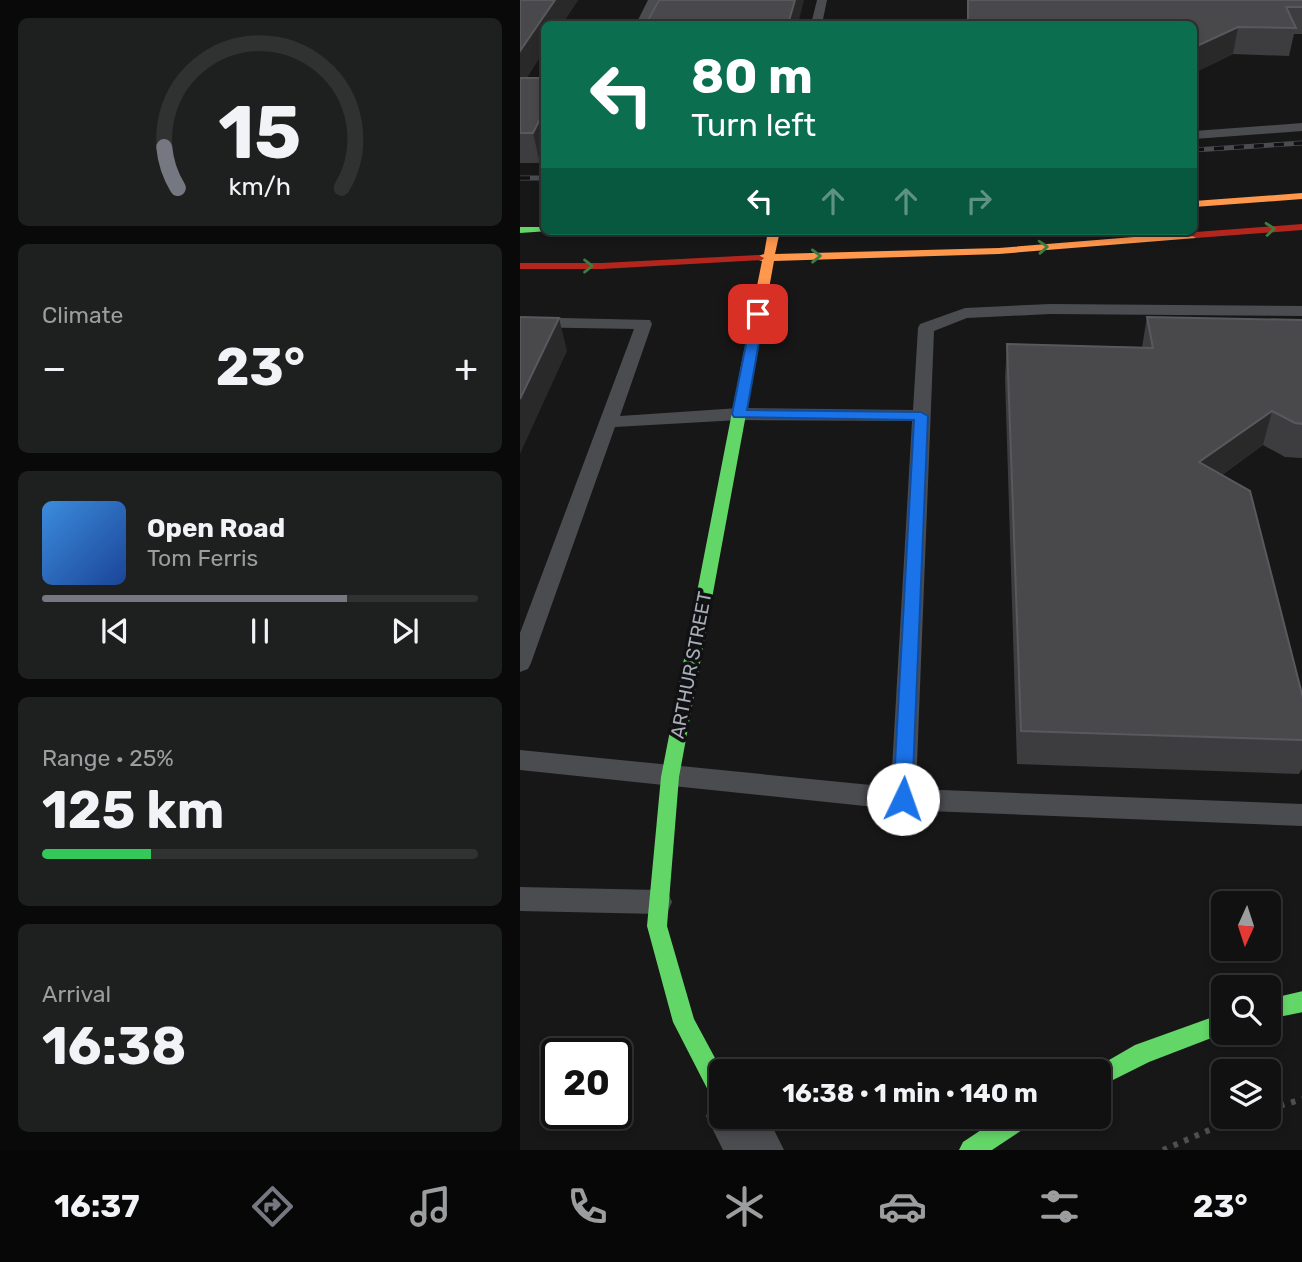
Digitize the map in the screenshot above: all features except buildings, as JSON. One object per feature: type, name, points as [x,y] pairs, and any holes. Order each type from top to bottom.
[{"type":"street","points":[[1197,204],[1302,196]]},
{"type":"street","points":[[1197,235],[1302,227]]},
{"type":"street","points":[[520,230],[541,230]]},
{"type":"street","name":"ARTHUR STREET","points":[[709,1069],[684,1022],[657,926],[670,777],[773,235]]},
{"type":"street","points":[[520,267],[999,250],[1197,235]]},
{"type":"street","points":[[1281,1006],[1302,1002]]},
{"type":"street","points":[[1111,1070],[1143,1053],[1211,1028]]},
{"type":"street","points":[[742,1129],[755,1150]]},
{"type":"street","points":[[971,1150],[1000,1129]]},
{"type":"lane","points":[[642,21],[653,0]]},
{"type":"lane","points":[[818,21],[822,0]]},
{"type":"lane","points":[[1197,135],[1302,127]]},
{"type":"lane","points":[[903,799],[926,328],[965,313],[1050,309],[1302,311]]},
{"type":"lane","points":[[520,322],[644,324],[520,663]]},
{"type":"lane","points":[[608,422],[739,414],[921,416]]},
{"type":"lane","points":[[520,760],[903,799],[1302,815]]},
{"type":"lane","points":[[520,899],[659,902]]},
{"type":"path","points":[[1281,1105],[1302,1099]]},
{"type":"path","points":[[1163,1150],[1212,1129]]},
{"type":"railway","points":[[1197,150],[1303,143]]},
{"type":"railway","points":[[520,178],[541,178]]},
{"type":"traffic: fast","points":[[520,230],[541,230]]},
{"type":"traffic: fast","points":[[709,1069],[684,1022],[657,926],[670,777],[747,371]]},
{"type":"traffic: fast","points":[[1281,1006],[1303,1001]]},
{"type":"traffic: fast","points":[[1111,1070],[1143,1053],[1211,1028]]},
{"type":"traffic: fast","points":[[971,1150],[1003,1129]]},
{"type":"traffic: slow","points":[[1197,204],[1303,196]]},
{"type":"traffic: slow","points":[[747,371],[773,235]]},
{"type":"traffic: slow","points":[[758,258],[999,251],[1196,235]]},
{"type":"traffic: jam","points":[[1197,235],[1303,227]]},
{"type":"traffic: jam","points":[[520,266],[602,266],[758,258]]},
{"type":"route","points":[[758,314],[739,414],[921,416],[903,799]]}]
